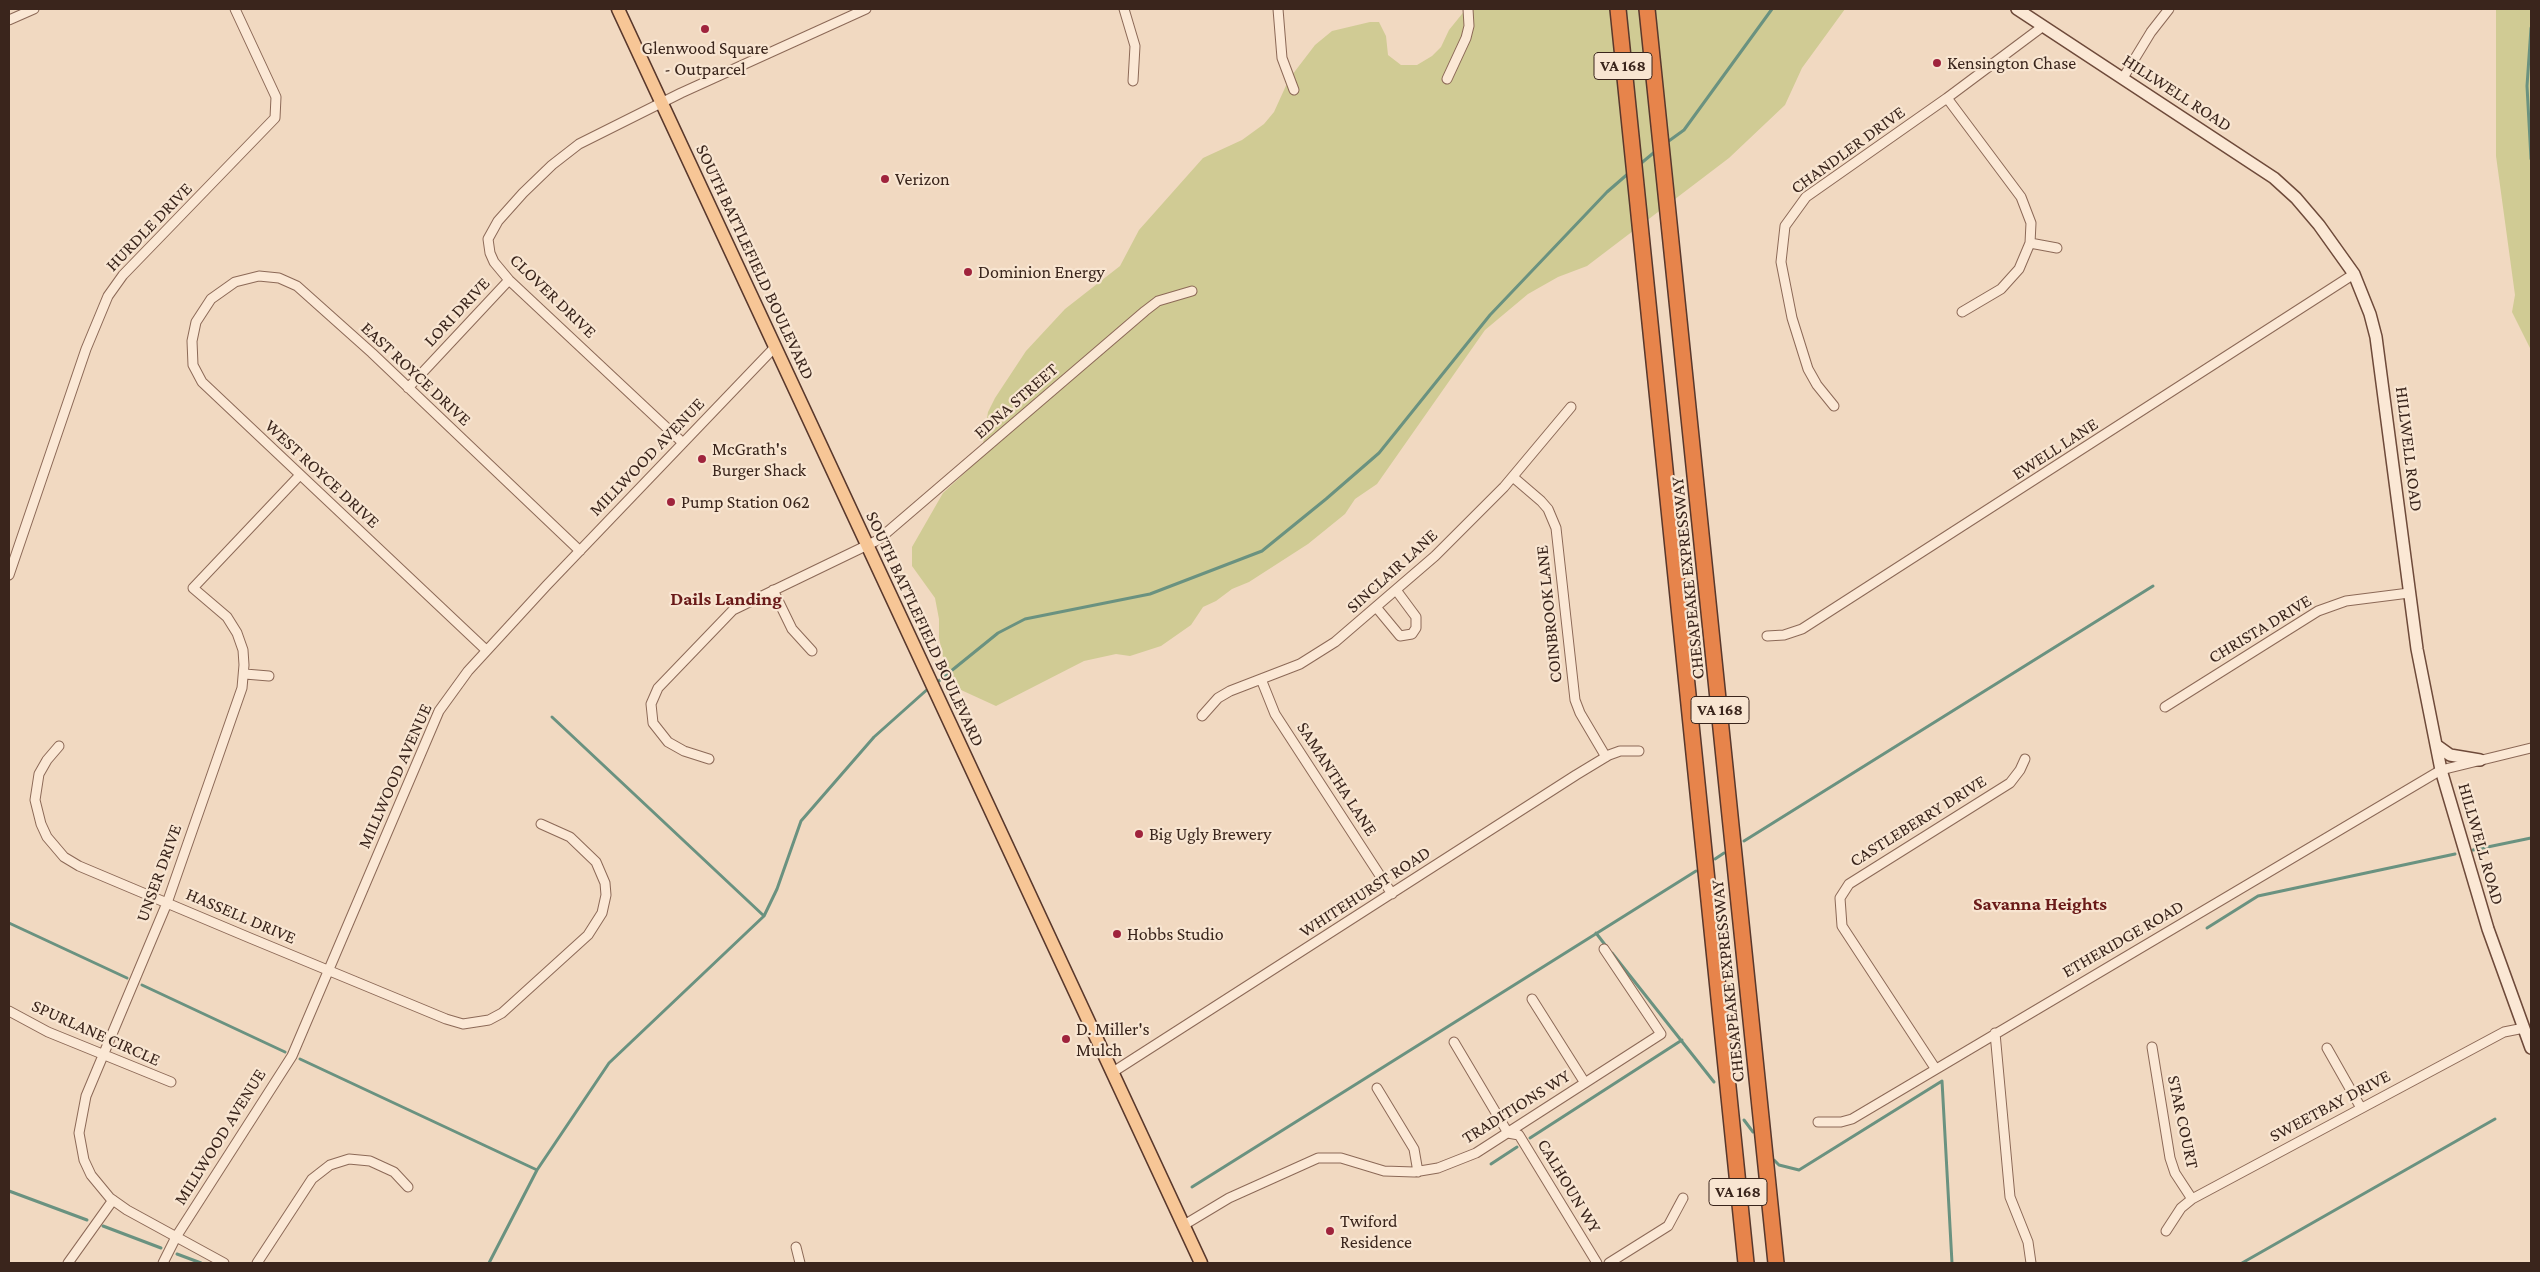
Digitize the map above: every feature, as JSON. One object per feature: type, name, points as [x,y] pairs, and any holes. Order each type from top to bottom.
[{"type":"highway","name":"CHESAPEAKE EXPRESSWAY","points":[[1618,9],[1746,1263]]},
{"type":"highway","name":"CHESAPEAKE EXPRESSWAY","points":[[1647,9],[1776,1263]]},
{"type":"highway","points":[[1731,1120],[1730,1194],[1735,1263]]},
{"type":"highway","points":[[1766,1165],[1784,1240],[1786,1263]]},
{"type":"main road","name":"SOUTH BATTLEFIELD BOULEVARD","points":[[618,9],[1201,1263]]},
{"type":"street","points":[[9,20],[34,9]]},
{"type":"street","name":"HURDLE DRIVE","points":[[9,575],[86,349],[108,296],[123,275],[275,118],[276,97],[235,9]]},
{"type":"street","points":[[662,102],[866,9]]},
{"type":"street","points":[[1124,9],[1135,46],[1133,81]]},
{"type":"street","points":[[1278,9],[1282,58],[1294,90]]},
{"type":"street","points":[[1447,79],[1466,38],[1469,26],[1468,9]]},
{"type":"street","name":"HILLWELL ROAD","points":[[2017,9],[2274,178],[2296,198],[2320,225],[2354,274],[2370,314],[2376,337],[2417,649],[2441,770],[2488,929],[2531,1048]]},
{"type":"street","points":[[2123,78],[2151,32],[2169,9]]},
{"type":"street","name":"CHANDLER DRIVE","points":[[1834,406],[1817,385],[1808,369],[1792,318],[1781,262],[1784,226],[1806,197],[1947,98],[2042,26]]},
{"type":"street","points":[[1947,98],[2021,197],[2031,223],[2030,243],[2019,269],[2001,288],[1962,312]]},
{"type":"street","name":"CLOVER DRIVE","points":[[662,102],[579,144],[552,165],[498,221],[488,239],[488,248],[494,262],[509,280],[683,443]]},
{"type":"street","points":[[2030,243],[2057,248]]},
{"type":"street","name":"EWELL LANE","points":[[1767,636],[1784,635],[1802,629],[2354,274]]},
{"type":"street","name":"EAST ROYCE DRIVE","points":[[211,299],[223,289],[244,279],[265,277],[289,282],[316,302],[580,551]]},
{"type":"street","name":"LORI DRIVE","points":[[408,388],[509,280]]},
{"type":"street","name":"EDNA STREET","points":[[709,759],[684,752],[668,742],[658,732],[650,714],[653,695],[733,610],[878,540],[1145,311],[1158,301],[1192,291]]},
{"type":"street","name":"WEST ROYCE DRIVE","points":[[211,299],[196,322],[192,341],[194,365],[199,378],[218,400],[486,650]]},
{"type":"street","name":"MILLWOOD AVENUE","points":[[164,1263],[176,1237],[292,1056],[432,724],[460,680],[486,650],[774,348]]},
{"type":"street","name":"SINCLAIR LANE","points":[[1202,716],[1218,698],[1300,664],[1335,642],[1435,556],[1513,477],[1571,407]]},
{"type":"street","name":"UNSER DRIVE","points":[[224,1263],[113,1200],[91,1175],[84,1160],[79,1132],[82,1108],[167,903],[242,688],[244,674],[243,650],[234,626],[212,603],[192,588],[299,476]]},
{"type":"street","name":"COINBROOK LANE","points":[[1513,477],[1541,500],[1548,509],[1556,528],[1575,700],[1580,713],[1606,757]]},
{"type":"street","points":[[772,590],[792,629],[812,651]]},
{"type":"street","points":[[1376,607],[1400,636],[1412,634],[1416,628],[1416,616],[1396,590]]},
{"type":"street","name":"CHRISTA DRIVE","points":[[2164,707],[2318,611],[2346,601],[2409,592]]},
{"type":"street","points":[[244,674],[269,676]]},
{"type":"street","name":"SAMANTHA LANE","points":[[1261,680],[1274,714],[1392,894]]},
{"type":"street","name":"HASSELL DRIVE","points":[[59,746],[38,774],[35,800],[41,824],[49,841],[64,857],[79,866],[329,971],[446,1019],[463,1024],[489,1020],[502,1013],[588,935],[598,922],[604,908],[604,883],[596,862],[570,837],[541,824]]},
{"type":"street","points":[[2436,746],[2450,755],[2480,760]]},
{"type":"street","name":"ETHERIDGE ROAD","points":[[1818,1122],[1841,1122],[1852,1119],[1935,1068],[2441,770],[2531,748]]},
{"type":"street","name":"WHITEHURST ROAD","points":[[1113,1072],[1606,757],[1620,751],[1639,751]]},
{"type":"street","name":"CASTLEBERRY DRIVE","points":[[1935,1068],[1842,926],[1840,898],[1849,884],[2010,783],[2020,770],[2025,759]]},
{"type":"street","name":"TRADITIONS WY","points":[[1184,1225],[1229,1198],[1318,1158],[1341,1158],[1384,1170],[1418,1172],[1438,1168],[1476,1153],[1661,1034],[1604,949]]},
{"type":"street","points":[[1532,999],[1585,1083]]},
{"type":"street","name":"SPURLANE CIRCLE","points":[[9,1011],[48,1032],[171,1082]]},
{"type":"street","name":"SWEETBAY DRIVE","points":[[2166,1232],[2181,1208],[2192,1199],[2504,1032],[2524,1028]]},
{"type":"street","points":[[1995,1033],[2010,1197],[2028,1242],[2031,1263]]},
{"type":"street","points":[[1454,1042],[1508,1133]]},
{"type":"street","name":"STAR COURT","points":[[2152,1047],[2170,1158],[2174,1173],[2192,1199]]},
{"type":"street","points":[[2328,1048],[2361,1108]]},
{"type":"street","points":[[1377,1088],[1414,1149],[1418,1172]]},
{"type":"street","name":"CALHOUN WY","points":[[1508,1133],[1519,1134],[1597,1263]]},
{"type":"street","points":[[257,1263],[312,1179],[330,1165],[349,1159],[370,1161],[394,1172],[408,1187]]},
{"type":"street","points":[[1609,1263],[1668,1226],[1683,1198]]},
{"type":"street","points":[[68,1263],[113,1200]]},
{"type":"street","points":[[796,1247],[800,1263]]},
{"type":"shaded area","points":[[1466,9],[1845,9],[1802,68],[1785,105],[1729,158],[1587,266],[1558,277],[1528,294],[1485,330],[1377,484],[1355,499],[1345,514],[1308,544],[1249,582],[1232,589],[1216,601],[1203,607],[1191,625],[1161,646],[1130,656],[1116,654],[1084,661],[996,706],[961,690],[950,679],[945,666],[939,638],[939,619],[935,598],[912,566],[912,547],[943,493],[969,469],[982,450],[988,412],[1026,351],[1065,309],[1120,266],[1139,230],[1203,158],[1242,140],[1264,124],[1274,112],[1289,79],[1315,45],[1332,31],[1370,22],[1379,22],[1386,36],[1388,55],[1401,65],[1417,65],[1432,56],[1441,47],[1449,30]]},
{"type":"shaded area","points":[[2496,9],[2531,9],[2531,350],[2512,312],[2515,295],[2496,156]]},
{"type":"waterway","points":[[1666,143],[1684,130],[1772,9]]},
{"type":"waterway","points":[[2531,28],[2527,86],[2531,159]]},
{"type":"waterway","points":[[1639,165],[1657,150]]},
{"type":"waterway","points":[[935,684],[998,633],[1025,619],[1150,594],[1262,551],[1379,453],[1490,315],[1607,192],[1630,172]]},
{"type":"waterway","points":[[1744,841],[2153,586]]},
{"type":"waterway","points":[[489,1263],[537,1170],[609,1063],[764,916],[777,889],[801,821],[874,737],[930,687]]},
{"type":"waterway","points":[[552,717],[764,916]]},
{"type":"waterway","points":[[2473,850],[2531,838]]},
{"type":"waterway","points":[[1715,859],[1724,853]]},
{"type":"waterway","points":[[2207,928],[2258,896],[2455,854]]},
{"type":"waterway","points":[[1192,1187],[1696,871]]},
{"type":"waterway","points":[[9,923],[127,978]]},
{"type":"waterway","points":[[1596,933],[1606,946]]},
{"type":"waterway","points":[[1612,953],[1714,1082]]},
{"type":"waterway","points":[[142,985],[285,1052]]},
{"type":"waterway","points":[[1530,1138],[1682,1040]]},
{"type":"waterway","points":[[300,1059],[537,1170]]},
{"type":"waterway","points":[[1774,1160],[1779,1165],[1799,1170],[1942,1081],[1952,1263]]},
{"type":"waterway","points":[[2242,1263],[2495,1119]]},
{"type":"waterway","points":[[1744,1120],[1753,1132]]},
{"type":"waterway","points":[[1491,1164],[1517,1147]]},
{"type":"waterway","points":[[9,1191],[87,1220]]},
{"type":"waterway","points":[[103,1226],[161,1248]]},
{"type":"waterway","points":[[177,1254],[201,1263]]},
{"type":"place","name":"Glenwood Square - Outparcel","points":[[705,29]]},
{"type":"place","name":"Kensington Chase","points":[[1937,63]]},
{"type":"place","name":"Verizon","points":[[885,179]]},
{"type":"place","name":"Dominion Energy","points":[[968,272]]},
{"type":"place","name":"McGrath's Burger Shack","points":[[702,459]]},
{"type":"place","name":"Pump Station 062","points":[[671,502]]},
{"type":"place","name":"Big Ugly Brewery","points":[[1139,834]]},
{"type":"place","name":"Hobbs Studio","points":[[1117,934]]},
{"type":"place","name":"D. Miller's Mulch","points":[[1066,1039]]},
{"type":"place","name":"Twiford Residence","points":[[1330,1231]]},
{"type":"district","name":"Dails Landing","points":[[726,599]]},
{"type":"district","name":"Savanna Heights","points":[[2040,904]]}]
